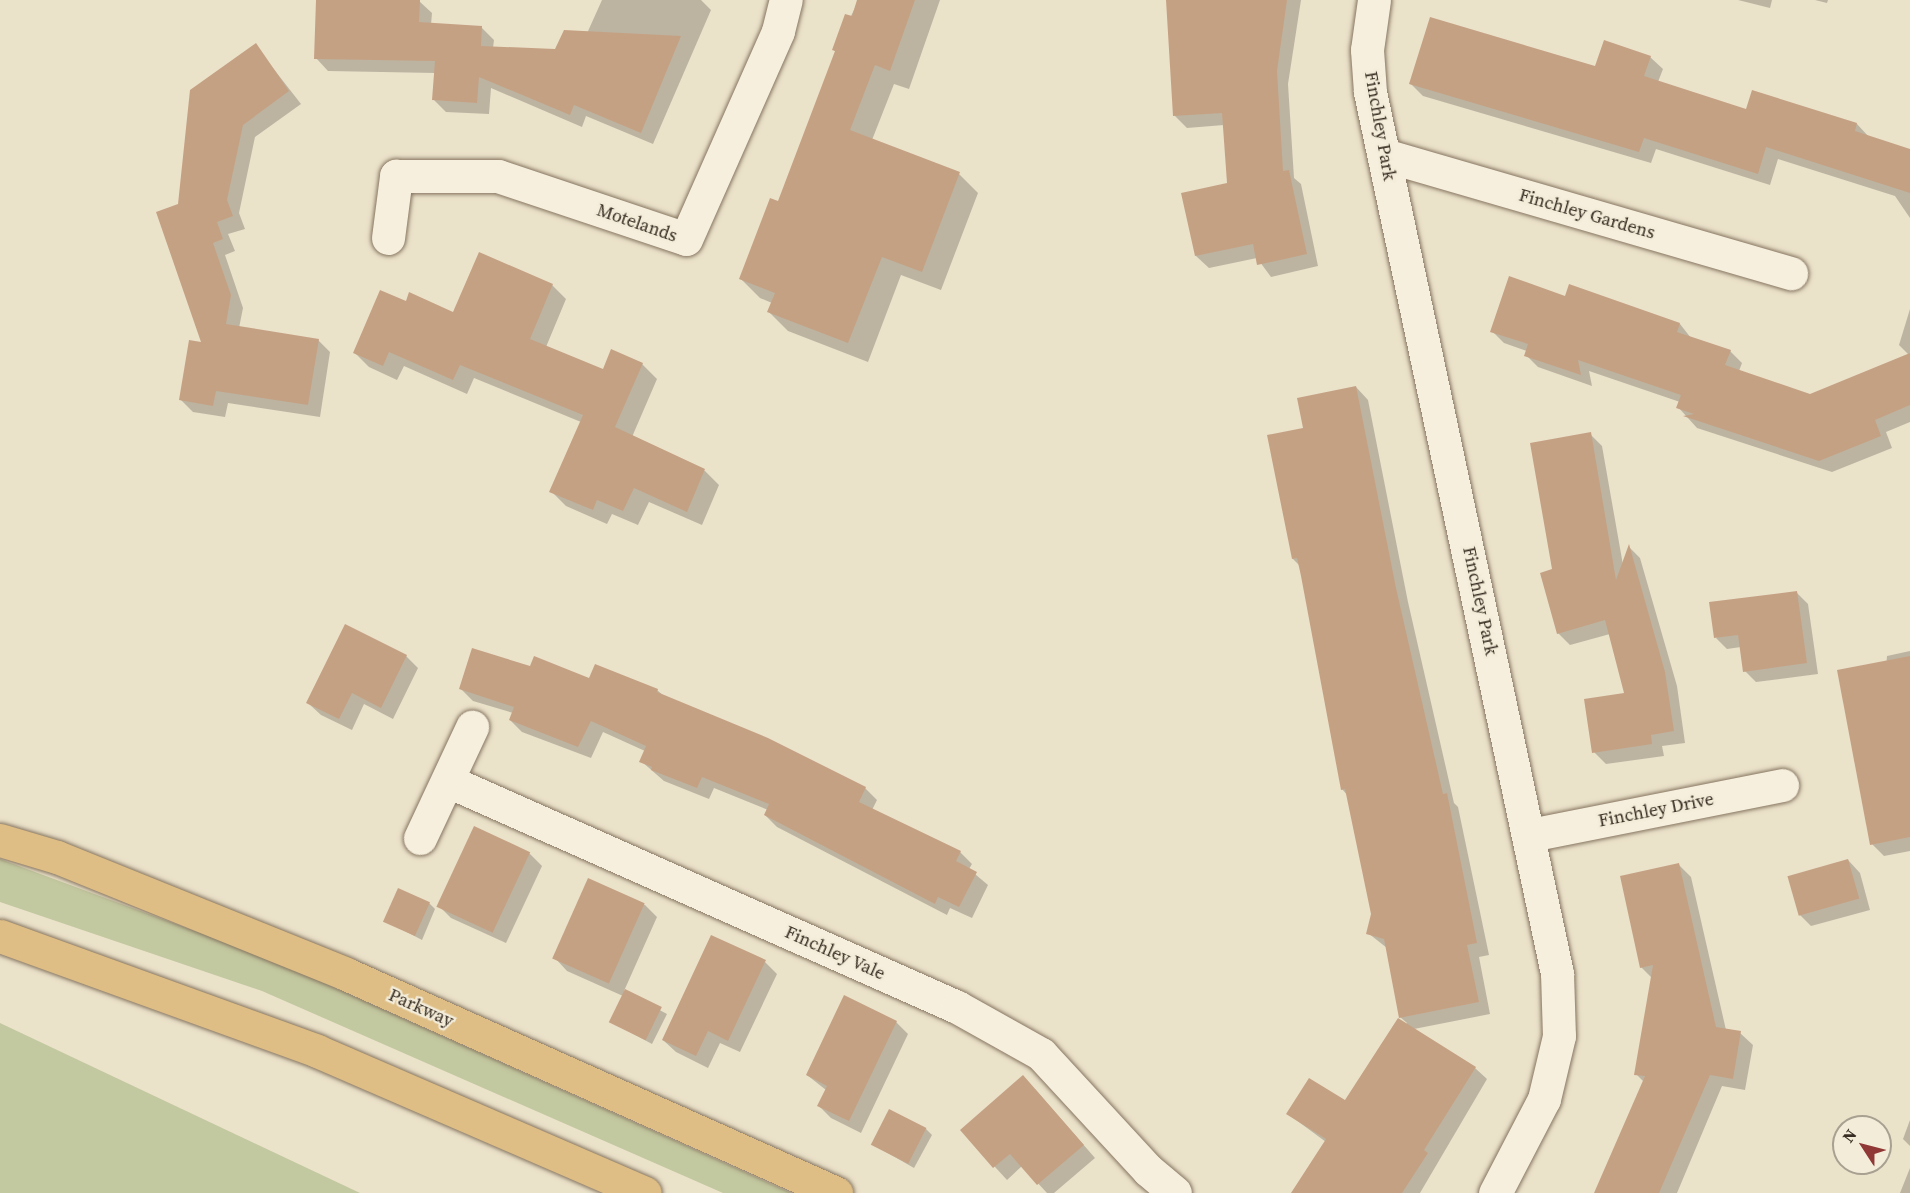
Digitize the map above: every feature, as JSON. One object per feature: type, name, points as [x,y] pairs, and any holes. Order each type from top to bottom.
[{"type":"highway","name":"Parkway","points":[[0,840],[57,857],[346,974],[836,1193]]},
{"type":"highway","points":[[0,936],[317,1051],[645,1193]]},
{"type":"street","name":"Motelands","points":[[388,238],[396,176],[498,176],[686,239],[778,31],[786,0]]},
{"type":"street","name":"Finchley Park","points":[[1374,0],[1367,50],[1370,92],[1530,835],[1557,973],[1559,1036],[1544,1099],[1495,1193]]},
{"type":"street","name":"Finchley Gardens","points":[[1384,155],[1791,273]]},
{"type":"street","points":[[420,838],[472,727]]},
{"type":"street","name":"Finchley Vale","points":[[448,781],[957,1007],[1041,1054],[1148,1170],[1175,1193]]},
{"type":"street","name":"Finchley Drive","points":[[1530,835],[1782,785]]},
{"type":"green space","points":[[0,859],[273,960],[791,1193],[723,1193],[262,991],[0,902]]},
{"type":"green space","points":[[0,1023],[360,1193],[0,1193]]},
{"type":"building","points":[[316,0],[420,0],[419,22],[482,26],[481,46],[555,49],[564,30],[681,36],[641,133],[574,105],[570,115],[479,77],[477,103],[432,100],[435,61],[314,59]]},
{"type":"building","points":[[857,0],[915,0],[890,71],[875,65],[850,130],[960,172],[922,272],[882,257],[848,343],[767,312],[775,293],[739,279],[770,198],[778,201],[835,51],[832,50],[845,14],[852,16]]},
{"type":"building","points":[[1166,0],[1287,0],[1277,71],[1283,171],[1289,170],[1307,254],[1257,265],[1253,244],[1195,256],[1181,193],[1227,183],[1222,113],[1173,116]]},
{"type":"building","points":[[1430,17],[1595,66],[1604,40],[1651,56],[1644,76],[1746,109],[1752,90],[1857,123],[1855,131],[1910,149],[1910,193],[1766,147],[1758,174],[1644,138],[1639,152],[1409,84]]},
{"type":"building","points":[[256,43],[289,91],[243,125],[227,200],[233,216],[217,222],[223,239],[213,243],[231,295],[226,324],[319,339],[308,405],[216,391],[213,406],[179,400],[189,340],[201,342],[156,212],[178,204],[190,90]]},
{"type":"building","points":[[479,252],[553,284],[530,339],[603,369],[611,349],[643,363],[615,427],[705,469],[687,512],[634,488],[623,511],[597,500],[593,510],[549,492],[583,415],[460,365],[453,380],[389,352],[383,366],[353,353],[380,290],[406,301],[409,292],[453,312]]},
{"type":"building","points":[[1509,276],[1565,296],[1569,284],[1680,323],[1677,332],[1731,350],[1725,365],[1810,394],[1910,353],[1910,405],[1875,420],[1881,436],[1819,461],[1683,416],[1694,414],[1676,408],[1681,395],[1578,360],[1581,375],[1524,356],[1528,344],[1490,332]]},
{"type":"building","points":[[1356,386],[1396,588],[1443,794],[1447,793],[1477,943],[1467,945],[1479,1002],[1399,1018],[1384,939],[1366,934],[1371,914],[1345,789],[1341,790],[1301,576],[1297,558],[1292,559],[1267,435],[1303,428],[1297,398]]},
{"type":"building","points":[[1591,432],[1616,580],[1629,544],[1665,672],[1674,731],[1651,735],[1652,744],[1592,753],[1584,699],[1624,693],[1605,620],[1557,634],[1540,573],[1552,569],[1530,443]]},
{"type":"building","points":[[1797,591],[1807,663],[1743,672],[1738,635],[1714,638],[1709,602]]},
{"type":"building","points":[[345,624],[407,655],[381,708],[352,693],[339,719],[306,703]]},
{"type":"building","points":[[472,648],[530,666],[534,656],[589,678],[595,664],[658,689],[657,692],[768,738],[866,787],[859,802],[961,851],[956,861],[977,872],[959,907],[938,897],[935,904],[764,815],[769,804],[702,777],[697,788],[651,770],[652,767],[639,762],[646,746],[591,721],[578,747],[509,720],[514,707],[459,689]]},
{"type":"building","points":[[1910,656],[1910,837],[1870,845],[1837,670]]},
{"type":"building","points":[[474,826],[530,852],[493,933],[436,907]]},
{"type":"building","points":[[1848,859],[1859,898],[1799,916],[1787,876]]},
{"type":"building","points":[[1679,863],[1716,1027],[1741,1031],[1733,1079],[1710,1075],[1659,1193],[1594,1193],[1645,1076],[1634,1075],[1653,965],[1640,968],[1620,876]]},
{"type":"building","points":[[588,878],[645,903],[609,984],[552,958]]},
{"type":"building","points":[[398,888],[430,902],[415,936],[383,922]]},
{"type":"building","points":[[711,935],[766,960],[728,1041],[708,1031],[696,1056],[662,1040]]},
{"type":"building","points":[[625,989],[662,1007],[646,1040],[609,1022]]},
{"type":"building","points":[[844,995],[897,1021],[849,1121],[817,1106],[827,1086],[806,1075]]},
{"type":"building","points":[[1398,1018],[1476,1067],[1424,1150],[1428,1153],[1402,1193],[1291,1193],[1326,1139],[1286,1114],[1309,1078],[1345,1100]]},
{"type":"building","points":[[1023,1075],[1084,1145],[1037,1185],[1010,1154],[993,1168],[960,1130]]},
{"type":"building","points":[[889,1109],[926,1128],[908,1164],[871,1145]]}]
